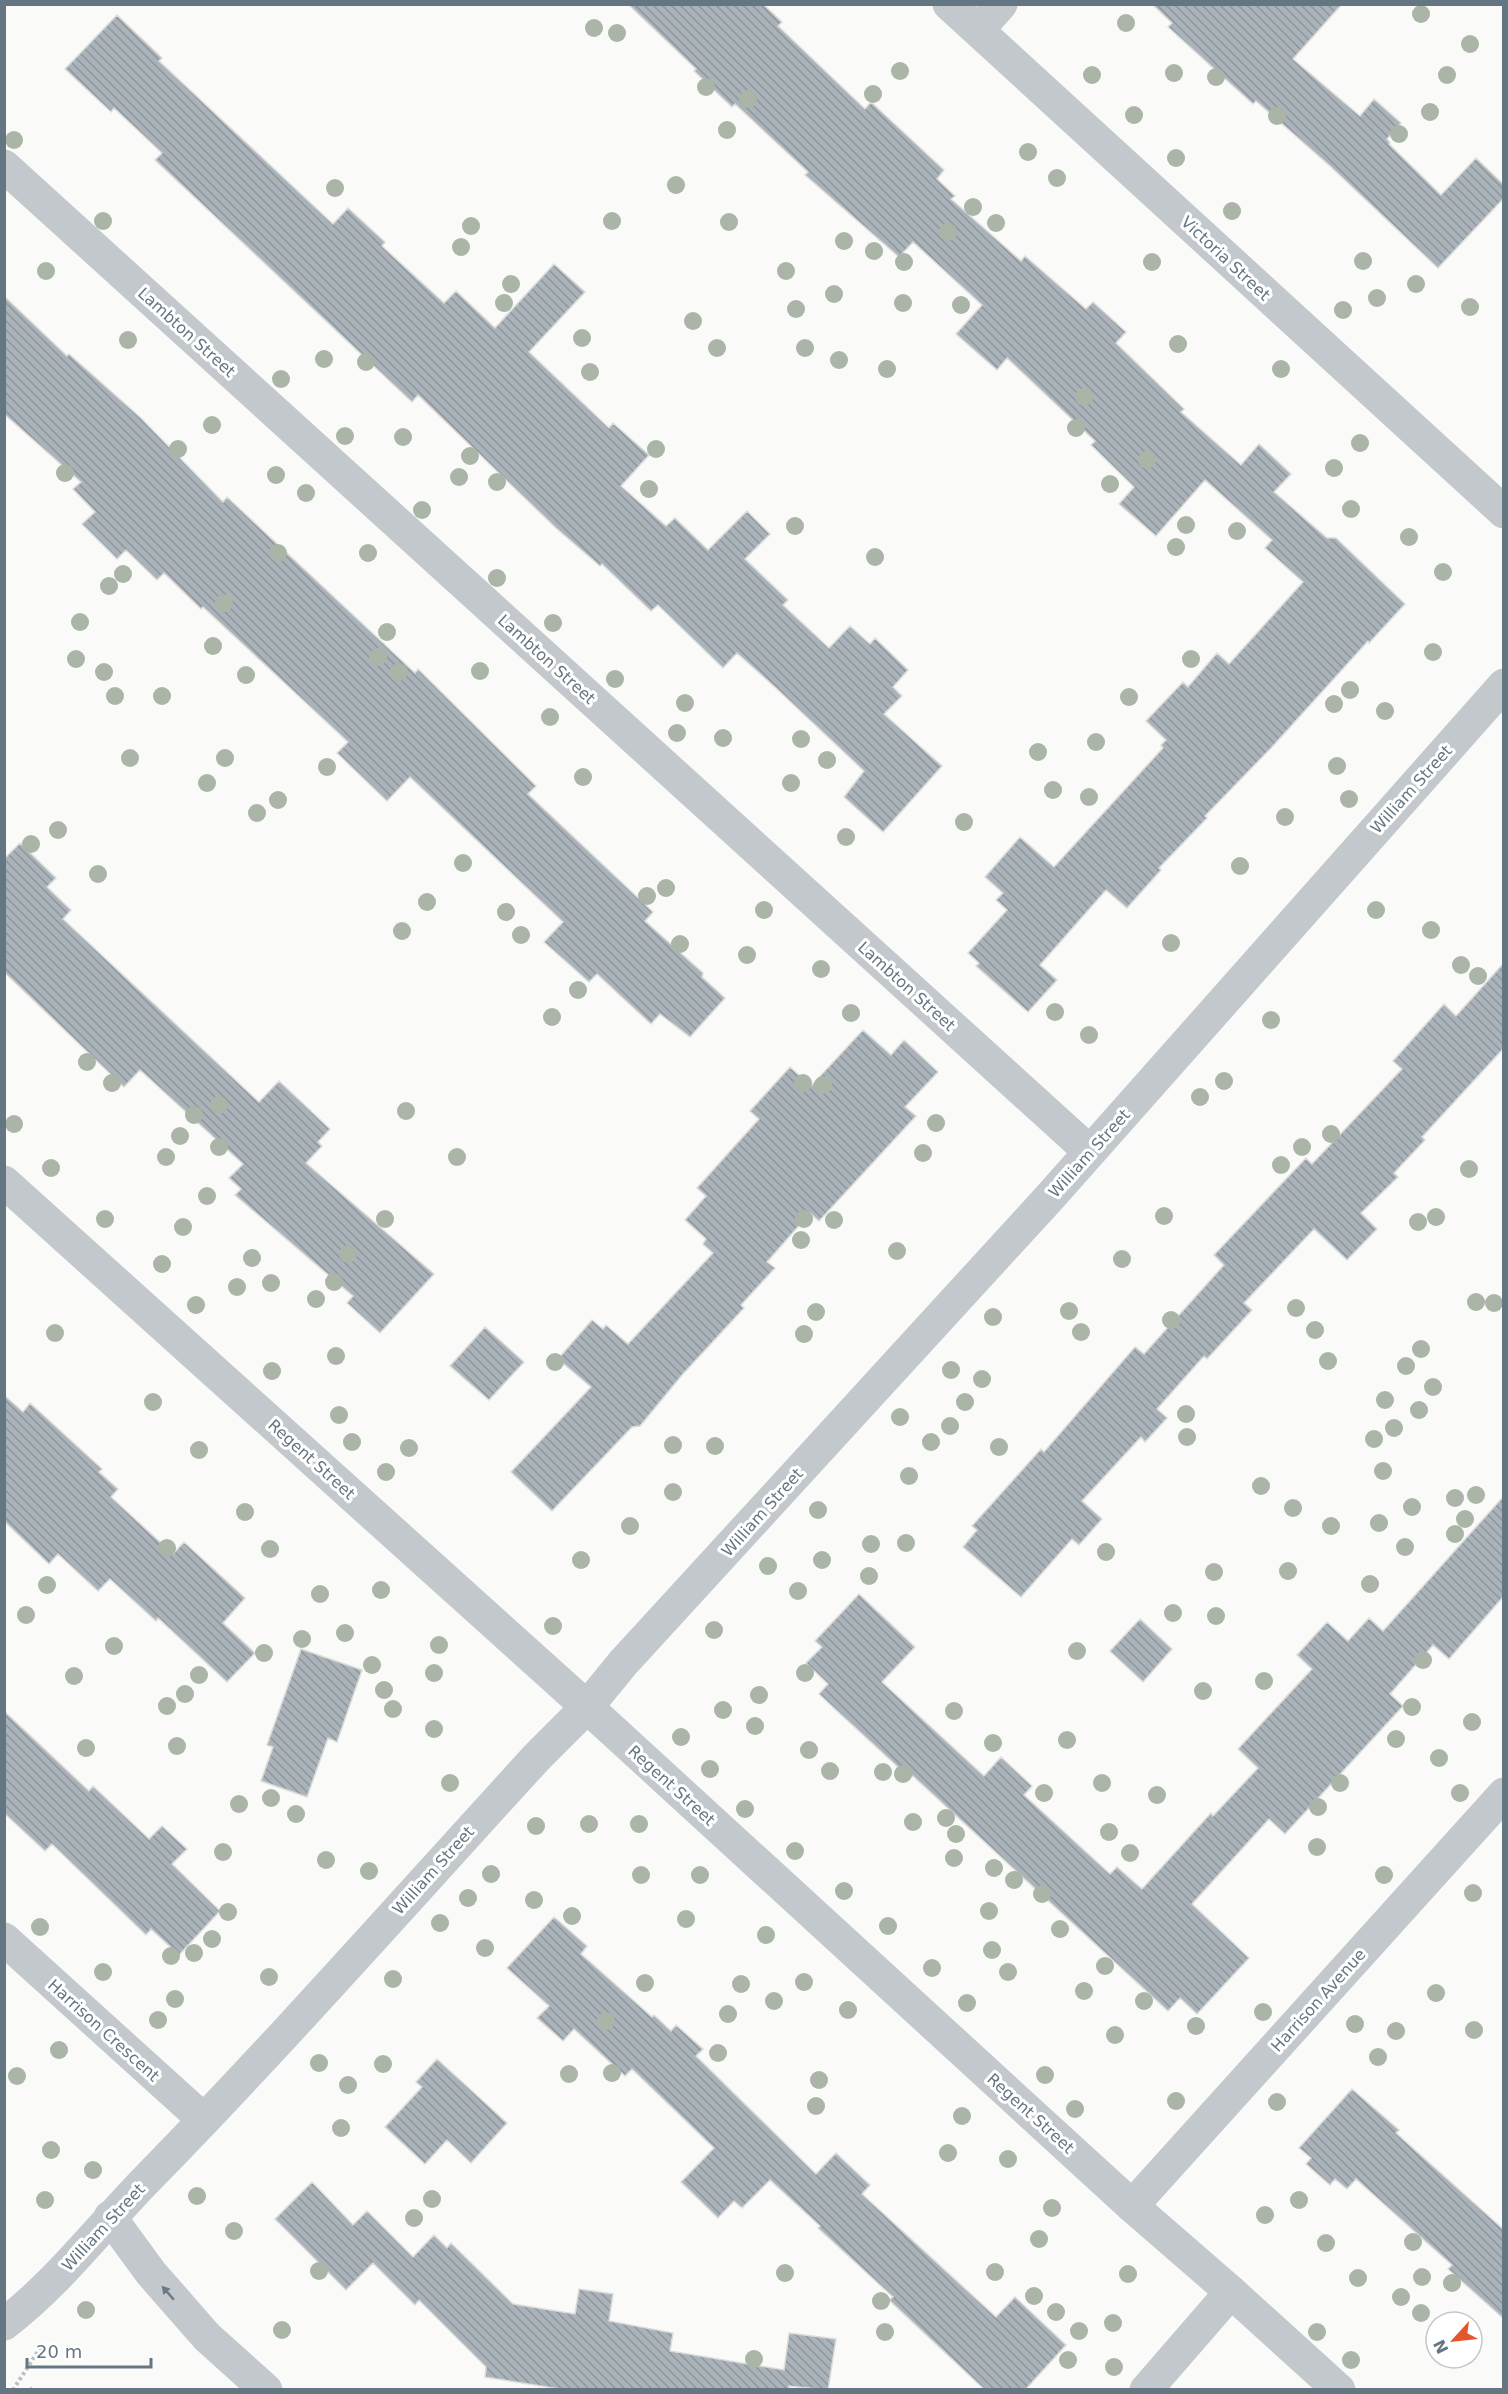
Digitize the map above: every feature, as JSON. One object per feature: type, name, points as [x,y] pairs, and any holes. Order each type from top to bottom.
[{"type":"street","name":"Victoria Street","points":[[949,4],[1503,512]]},
{"type":"street","points":[[978,30],[1001,4]]},
{"type":"street","name":"Lambton Street","points":[[4,166],[1090,1152]]},
{"type":"street","name":"William Street","points":[[4,2324],[30,2304],[110,2217],[204,2121],[530,1765],[587,1707],[639,1646],[1090,1152],[1503,685]]},
{"type":"street","name":"Regent Street","points":[[4,1182],[587,1707],[1132,2206],[1339,2390]]},
{"type":"street","name":"Harrison Avenue","points":[[1132,2206],[1503,1794]]},
{"type":"street","name":"Harrison Crescent","points":[[4,1939],[204,2121]]},
{"type":"street","points":[[110,2217],[151,2273],[207,2337],[266,2390]]},
{"type":"street","points":[[1146,2390],[1231,2292]]},
{"type":"building","points":[[628,4],[763,4],[782,22],[778,26],[865,109],[871,102],[944,170],[937,179],[955,196],[951,199],[1021,261],[1025,256],[1086,309],[1093,302],[1126,332],[1116,343],[1184,409],[1181,412],[1241,465],[1259,444],[1291,474],[1274,492],[1327,538],[1336,538],[1405,604],[1205,816],[1207,818],[1159,868],[1161,870],[1127,908],[1106,890],[1040,965],[1057,980],[1028,1012],[976,966],[979,963],[968,953],[1007,910],[996,900],[1003,893],[985,877],[1020,837],[1054,867],[1163,748],[1161,745],[1166,740],[1146,721],[1183,682],[1188,687],[1217,653],[1229,664],[1303,582],[1265,548],[1272,540],[1205,480],[1156,536],[1119,504],[1134,487],[1091,445],[1095,441],[1007,358],[997,370],[956,334],[982,305],[913,242],[899,257],[805,175],[808,172],[735,104],[732,107]]},
{"type":"building","points":[[1152,4],[1342,4],[1293,59],[1360,116],[1374,99],[1401,123],[1387,139],[1389,144],[1441,195],[1476,158],[1503,184],[1503,199],[1438,268],[1330,166],[1256,101],[1253,104],[1168,27],[1172,23]]},
{"type":"building","points":[[117,15],[162,58],[159,61],[333,224],[348,208],[385,242],[382,246],[444,303],[456,291],[495,328],[554,264],[585,292],[529,352],[609,428],[613,423],[649,455],[621,486],[666,526],[675,518],[708,550],[747,511],[770,534],[745,559],[788,600],[783,605],[829,648],[850,626],[870,644],[875,638],[908,670],[893,687],[902,696],[884,714],[942,766],[883,832],[844,797],[864,771],[777,689],[737,653],[723,668],[658,605],[651,611],[602,564],[600,566],[556,528],[418,395],[412,402],[155,160],[162,153],[114,108],[111,112],[65,69]]},
{"type":"building","points":[[4,296],[67,356],[69,354],[141,418],[223,502],[227,497],[415,673],[418,669],[536,786],[528,794],[653,912],[645,921],[703,973],[702,977],[725,998],[690,1037],[660,1014],[651,1024],[597,974],[589,982],[544,942],[563,922],[410,777],[387,801],[337,753],[348,742],[203,607],[201,609],[164,573],[157,580],[126,550],[117,559],[82,524],[95,512],[73,489],[81,482],[4,414]]},
{"type":"building","points":[[20,843],[56,878],[47,887],[71,910],[63,919],[259,1102],[279,1081],[330,1129],[318,1142],[322,1146],[306,1163],[434,1274],[380,1333],[347,1303],[353,1296],[235,1195],[241,1189],[229,1178],[243,1164],[140,1070],[124,1087],[4,972],[4,859]]},
{"type":"building","points":[[1503,964],[1503,1049],[1422,1137],[1425,1140],[1394,1173],[1398,1177],[1361,1213],[1377,1229],[1347,1260],[1314,1229],[1244,1303],[1252,1310],[1207,1359],[1204,1356],[1157,1409],[1167,1418],[1145,1442],[1141,1437],[1082,1501],[1102,1519],[1079,1545],[1072,1539],[1021,1597],[963,1547],[977,1530],[972,1526],[1041,1449],[1044,1452],[1135,1347],[1144,1354],[1224,1265],[1214,1255],[1306,1158],[1312,1164],[1402,1069],[1393,1061],[1444,1004],[1456,1016]]},
{"type":"building","points":[[863,1030],[891,1055],[904,1040],[938,1072],[905,1107],[916,1116],[819,1221],[810,1213],[767,1262],[775,1268],[741,1305],[744,1308],[682,1375],[640,1426],[632,1427],[552,1511],[511,1472],[591,1387],[558,1359],[592,1320],[603,1329],[606,1325],[628,1344],[713,1253],[703,1244],[706,1239],[685,1220],[706,1196],[697,1188],[759,1119],[750,1111],[790,1067],[811,1086]]},
{"type":"building","points":[[485,1327],[524,1362],[489,1400],[450,1366]]},
{"type":"building","points":[[4,1395],[23,1412],[30,1403],[102,1469],[99,1472],[118,1489],[111,1497],[173,1554],[184,1542],[245,1598],[223,1623],[255,1653],[227,1682],[158,1618],[156,1621],[110,1579],[98,1591],[58,1554],[49,1564],[4,1521]]},
{"type":"building","points":[[1503,1497],[1503,1597],[1449,1659],[1433,1645],[1390,1694],[1403,1706],[1285,1834],[1269,1819],[1192,1904],[1249,1958],[1197,2014],[1180,1998],[1168,2011],[913,1776],[910,1778],[819,1694],[828,1684],[806,1663],[822,1647],[815,1641],[859,1594],[915,1647],[882,1682],[984,1776],[1001,1757],[1032,1786],[1024,1795],[1110,1874],[1117,1867],[1142,1889],[1211,1813],[1213,1816],[1258,1768],[1238,1749],[1312,1669],[1297,1655],[1327,1622],[1348,1641],[1369,1618],[1383,1631]]},
{"type":"building","points":[[1140,1619],[1172,1649],[1143,1682],[1110,1651]]},
{"type":"building","points":[[301,1649],[362,1670],[337,1742],[328,1738],[307,1797],[261,1781],[273,1747],[267,1745]]},
{"type":"building","points":[[4,1711],[89,1791],[93,1786],[149,1839],[162,1826],[187,1849],[172,1864],[220,1911],[179,1955],[151,1929],[146,1935],[52,1844],[45,1851],[4,1813]]},
{"type":"building","points":[[554,1917],[587,1946],[581,1954],[652,2017],[654,2015],[671,2031],[676,2025],[703,2049],[696,2056],[816,2174],[836,2153],[870,2185],[862,2194],[996,2317],[1015,2297],[1066,2345],[1025,2390],[985,2390],[889,2300],[893,2297],[770,2180],[742,2208],[734,2201],[718,2218],[681,2182],[714,2148],[632,2069],[625,2076],[574,2029],[563,2041],[537,2018],[549,2006],[507,1968]]},
{"type":"building","points":[[437,2059],[507,2123],[471,2163],[447,2140],[425,2164],[385,2127],[422,2087],[416,2082]]},
{"type":"building","points":[[1352,2089],[1399,2130],[1396,2133],[1503,2229],[1503,2318],[1448,2269],[1452,2265],[1356,2179],[1347,2189],[1335,2179],[1330,2185],[1306,2164],[1311,2158],[1299,2148]]},
{"type":"building","points":[[312,2182],[353,2225],[367,2211],[413,2257],[434,2235],[447,2248],[451,2243],[513,2304],[575,2314],[579,2289],[613,2294],[609,2321],[673,2333],[670,2351],[784,2370],[789,2333],[836,2339],[828,2390],[789,2386],[789,2390],[566,2390],[485,2377],[486,2367],[419,2300],[415,2305],[373,2263],[346,2290],[275,2219]]}]
